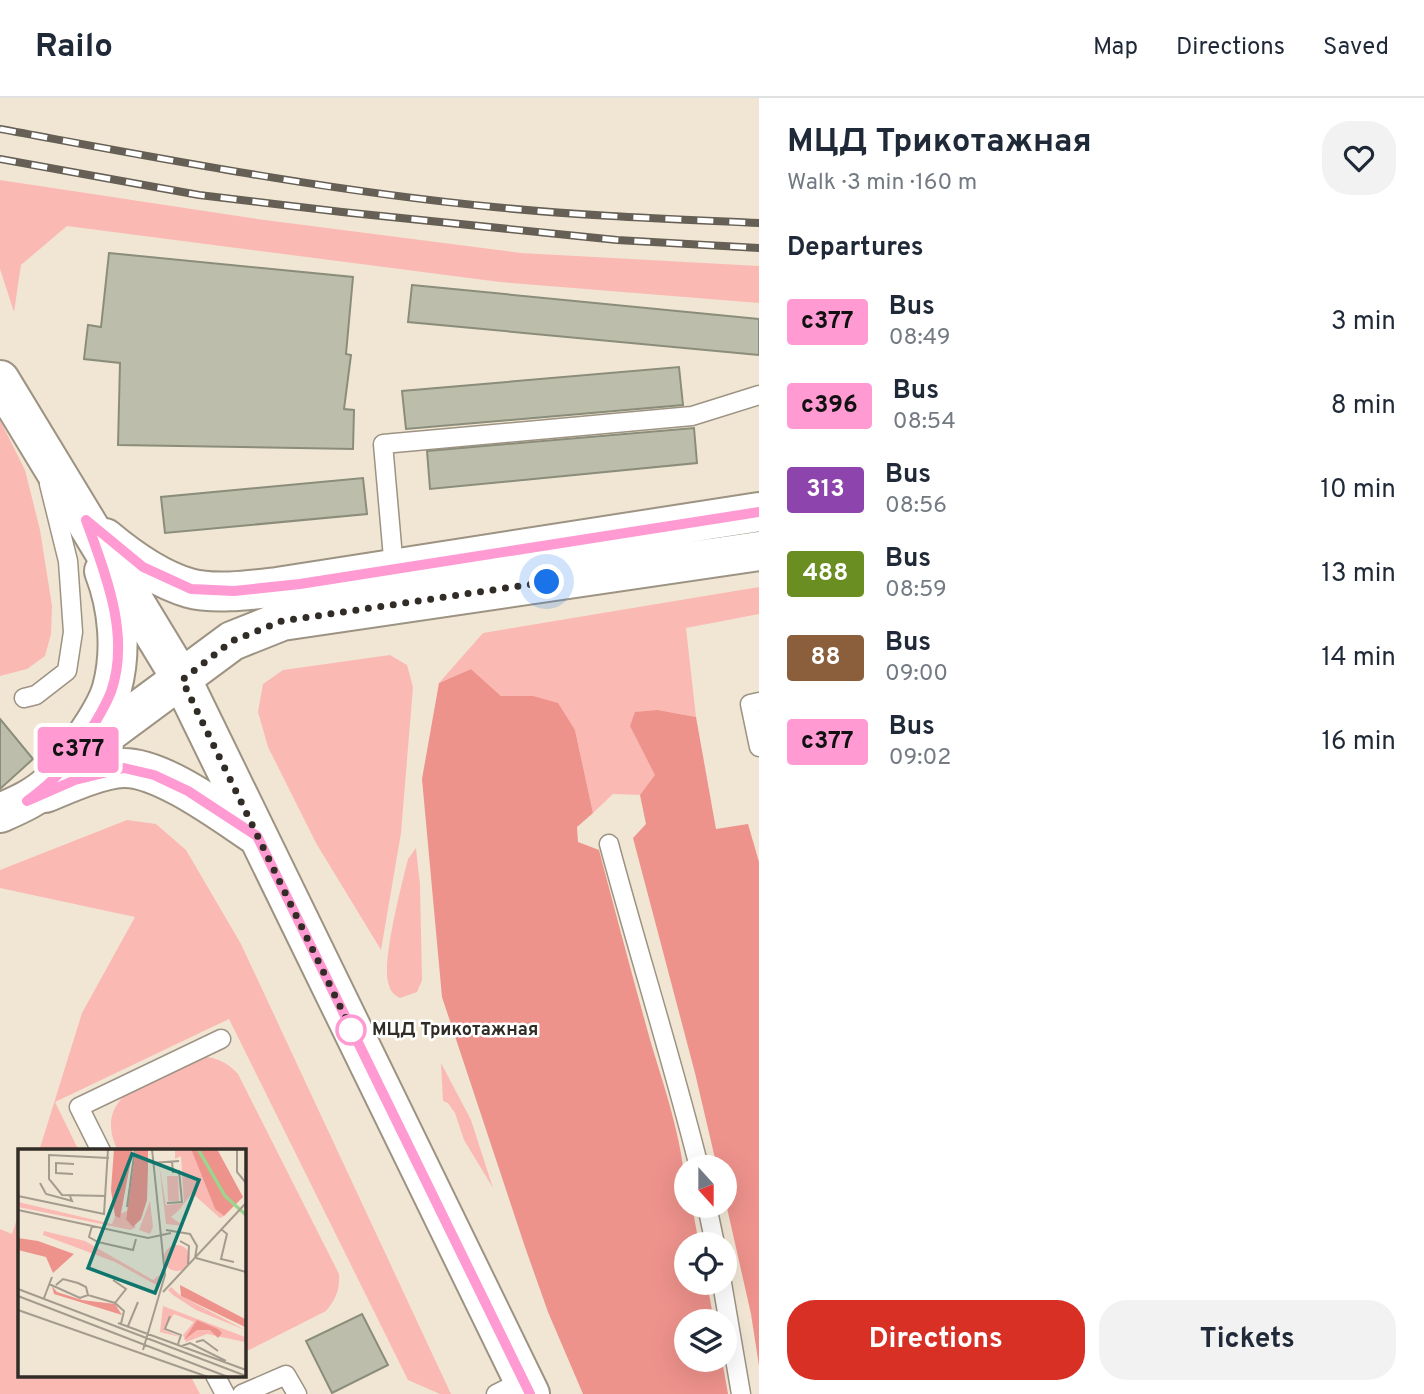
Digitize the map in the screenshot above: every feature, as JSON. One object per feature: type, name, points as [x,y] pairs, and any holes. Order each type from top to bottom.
[{"type":"main road","points":[[1,385],[182,680],[516,1389]]},
{"type":"main road","points":[[86,520],[143,567],[191,589],[234,591],[759,512]]},
{"type":"main road","points":[[14,807],[52,783],[74,758],[104,709],[112,689],[118,659],[116,622],[110,585],[86,520]]},
{"type":"main road","points":[[74,758],[232,641],[267,626],[296,619],[759,551]]},
{"type":"main road","points":[[14,807],[75,780],[124,768],[154,775],[188,791],[257,836]]},
{"type":"lane","points":[[394,569],[383,444],[692,416],[759,395]]},
{"type":"lane","points":[[24,698],[36,695],[67,671],[73,632],[68,561],[49,485],[33,436]]},
{"type":"lane","points":[[759,702],[750,704],[759,747]]},
{"type":"lane","points":[[609,844],[637,949],[675,1070],[696,1155]]},
{"type":"lane","points":[[100,1149],[79,1107],[221,1039]]},
{"type":"lane","points":[[724,1295],[741,1394]]},
{"type":"lane","points":[[242,1394],[286,1375],[297,1394]]},
{"type":"lane","points":[[216,1376],[225,1394]]},
{"type":"shaded area","points":[[0,180],[257,219],[521,253],[759,266],[759,303],[500,282],[67,226],[21,265],[14,312],[0,269]]},
{"type":"shaded area","points":[[0,420],[25,470],[40,530],[52,606],[51,634],[45,656],[27,669],[0,676]]},
{"type":"shaded area","points":[[759,587],[759,614],[686,628],[696,717],[658,710],[646,755],[656,775],[640,795],[613,794],[593,813],[575,730],[533,696],[501,696],[471,669],[439,683],[483,633]]},
{"type":"shaded area","points":[[390,655],[407,665],[413,687],[401,833],[381,950],[316,843],[268,747],[258,712],[263,684],[283,670]]},
{"type":"shaded area","points":[[471,669],[501,696],[533,696],[558,703],[575,730],[593,813],[577,827],[578,842],[599,850],[681,1155],[674,1155],[674,1218],[694,1218],[697,1232],[674,1232],[674,1295],[709,1295],[712,1309],[674,1309],[674,1372],[724,1372],[728,1394],[583,1394],[548,1312],[442,997],[422,779],[439,683]]},
{"type":"shaded area","points":[[658,710],[696,717],[716,829],[748,824],[759,862],[759,1366],[737,1252],[737,1232],[732,1232],[729,1218],[737,1218],[737,1155],[714,1155],[633,838],[646,824],[640,795],[655,775],[630,726],[635,712]]},
{"type":"shaded area","points":[[127,820],[156,824],[186,850],[241,944],[451,1394],[440,1394],[408,1380],[229,1019],[55,1102],[78,1149],[40,1149],[82,1013],[135,917],[0,888],[0,870]]},
{"type":"shaded area","points":[[416,848],[420,885],[422,980],[417,992],[400,998],[393,993],[389,985],[388,957],[408,859]]},
{"type":"shaded area","points":[[198,1056],[220,1060],[238,1074],[339,1274],[337,1294],[326,1311],[245,1350],[245,1149],[117,1149],[111,1131],[113,1114],[120,1101],[132,1089]]},
{"type":"shaded area","points":[[441,1063],[471,1120],[493,1188],[464,1140],[455,1113],[448,1103],[443,1101]]},
{"type":"shaded area","points":[[18,1216],[18,1376],[191,1376],[200,1394],[0,1394],[0,1229],[12,1234]]},
{"type":"building","points":[[109,253],[353,277],[346,354],[351,355],[344,409],[354,410],[353,449],[118,445],[120,363],[84,359],[88,325],[101,327]]},
{"type":"building","points":[[412,285],[759,319],[759,355],[408,322]]},
{"type":"building","points":[[679,367],[683,405],[406,429],[402,391]]},
{"type":"building","points":[[694,428],[697,463],[430,489],[427,451]]},
{"type":"building","points":[[363,478],[367,514],[165,533],[161,497]]},
{"type":"building","points":[[0,719],[33,759],[0,789]]},
{"type":"building","points":[[362,1314],[388,1365],[332,1393],[306,1341]]},
{"type":"railway","points":[[0,129],[246,173],[432,200],[560,213],[759,223]]},
{"type":"railway","points":[[0,159],[199,195],[342,212],[617,240],[759,248]]},
{"type":"bus line","name":"с377","points":[[530,1394],[257,836],[188,791],[154,775],[124,768],[75,780],[27,801],[52,783],[74,758],[104,709],[112,689],[118,659],[116,622],[110,585],[86,520],[143,567],[191,589],[234,591],[300,584],[759,512]]},
{"type":"place","name":"МЦД Трикотажная","points":[[351,1030]]},
{"type":"route","points":[[351,1030],[354,1035],[182,680],[232,641],[282,621],[547,582]]}]
